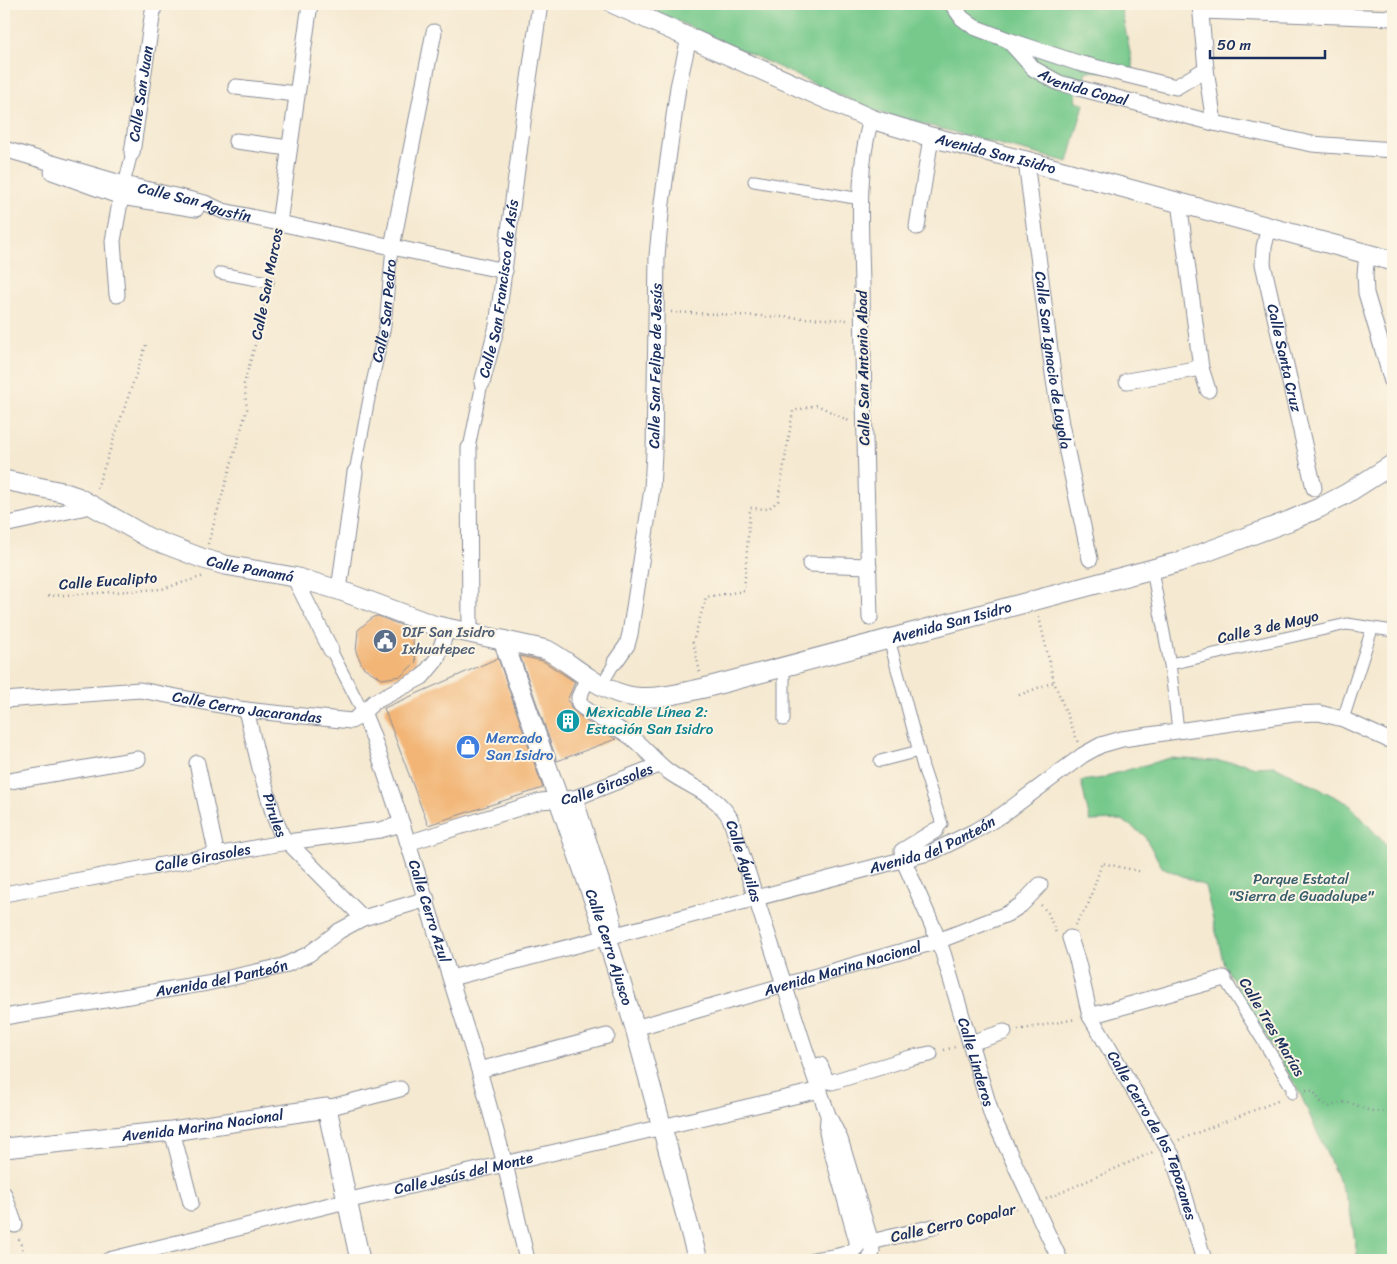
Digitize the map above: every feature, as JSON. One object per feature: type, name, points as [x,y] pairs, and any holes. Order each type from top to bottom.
[{"type":"street","name":"Calle San Juan","points":[[117,296],[113,241],[122,191],[132,153],[154,4]]},
{"type":"street","name":"Calle San Marcos","points":[[279,223],[310,4]]},
{"type":"street","name":"Calle San Francisco de Asís","points":[[470,634],[469,448],[482,383],[497,326],[540,4]]},
{"type":"street","name":"Avenida San Isidro","points":[[614,4],[870,119],[1393,261]]},
{"type":"street","name":"Avenida Copal","points":[[952,4],[962,18],[974,27],[1008,40],[1078,63],[1176,86]]},
{"type":"street","points":[[1214,123],[1206,69],[1201,8],[1393,18]]},
{"type":"street","name":"Calle San Pedro","points":[[339,590],[355,472],[385,326],[392,247],[434,32]]},
{"type":"street","name":"Calle San Felipe de Jesús","points":[[594,681],[608,671],[627,644],[652,489],[657,256],[662,203],[678,87],[689,38]]},
{"type":"street","name":"Avenida Copal","points":[[1008,40],[1034,69],[1059,83],[1214,123],[1312,144],[1393,150]]},
{"type":"street","points":[[1092,91],[1097,67]]},
{"type":"street","points":[[1172,112],[1176,86],[1206,69]]},
{"type":"street","points":[[236,87],[296,94]]},
{"type":"street","name":"Calle San Antonio Abad","points":[[870,119],[865,140],[861,200],[864,428],[870,618]]},
{"type":"street","points":[[917,228],[931,137]]},
{"type":"street","points":[[236,141],[289,148]]},
{"type":"street","name":"Calle San Agustín","points":[[4,150],[122,191],[196,200],[224,211],[505,271]]},
{"type":"street","name":"Calle San Ignacio de Loyola","points":[[1026,161],[1053,374],[1090,559]]},
{"type":"street","points":[[754,181],[861,200]]},
{"type":"street","points":[[1179,202],[1201,368],[1208,390]]},
{"type":"street","name":"Calle Santa Cruz","points":[[1269,226],[1264,246],[1263,264],[1314,488]]},
{"type":"street","points":[[1367,254],[1366,293],[1393,384]]},
{"type":"street","points":[[220,273],[268,282]]},
{"type":"street","points":[[1127,381],[1201,368]]},
{"type":"street","name":"Avenida San Isidro","points":[[503,640],[547,650],[594,681],[624,696],[643,699],[662,697],[889,640],[1179,562],[1311,512],[1346,494],[1393,464]]},
{"type":"street","name":"Calle Panamá","points":[[4,480],[77,497],[149,538],[204,559],[225,565],[294,577],[339,590],[447,629],[503,640]]},
{"type":"street","points":[[4,525],[91,506]]},
{"type":"street","points":[[810,564],[869,566]]},
{"type":"street","points":[[1152,570],[1170,664],[1178,730]]},
{"type":"street","name":"Calle Cerro Azul","points":[[294,577],[363,712],[372,734],[479,1070],[505,1164],[527,1260]]},
{"type":"street","name":"Calle 3 de Mayo","points":[[1170,664],[1347,624],[1393,631]]},
{"type":"street","name":"Calle Cerro Jacarandas","points":[[4,700],[140,690],[246,710],[346,721],[357,718],[374,702],[422,677],[437,659],[447,629]]},
{"type":"street","points":[[1344,719],[1372,629]]},
{"type":"street","name":"Calle Cerro Ajusco","points":[[503,640],[566,798],[635,1028],[698,1260]]},
{"type":"street","points":[[889,640],[919,751],[942,824],[936,830],[902,851],[903,859]]},
{"type":"street","points":[[784,667],[784,720]]},
{"type":"street","name":"Calle Águilas","points":[[594,681],[579,698],[579,704],[630,736],[659,765],[705,793],[726,811],[734,826],[798,1027],[828,1115],[840,1139],[871,1242],[870,1260]]},
{"type":"street","name":"Pirules","points":[[246,710],[260,768],[282,836],[363,918]]},
{"type":"street","name":"Avenida del Panteón","points":[[451,978],[607,938],[757,896],[932,852],[1002,815],[1082,755],[1101,745],[1122,739],[1294,714],[1319,713],[1344,719],[1393,742]]},
{"type":"street","points":[[880,761],[919,751]]},
{"type":"street","points":[[4,782],[138,759]]},
{"type":"street","points":[[197,763],[218,856]]},
{"type":"street","name":"Calle Girasoles","points":[[408,843],[542,801],[566,798],[659,765]]},
{"type":"street","name":"Calle Girasoles","points":[[4,894],[287,842],[380,830],[402,824]]},
{"type":"street","name":"Calle Linderos","points":[[903,859],[938,941],[992,1116],[1060,1260]]},
{"type":"street","name":"Avenida Marina Nacional","points":[[635,1028],[938,941],[1007,914],[1021,905],[1040,885]]},
{"type":"street","name":"Avenida del Panteón","points":[[4,1016],[207,983],[283,966],[309,954],[339,931],[363,918],[426,899]]},
{"type":"street","name":"Calle Cerro de los Tepozanes","points":[[1070,938],[1078,963],[1090,1016],[1173,1157],[1204,1260]]},
{"type":"street","points":[[1090,1016],[1224,978]]},
{"type":"street","name":"Calle Tres Marías","points":[[1224,978],[1287,1080],[1292,1093]]},
{"type":"street","points":[[798,1027],[806,1036],[825,1078],[830,1082],[930,1054]]},
{"type":"street","points":[[970,1042],[1004,1032]]},
{"type":"street","points":[[479,1070],[607,1036]]},
{"type":"street","name":"Avenida Marina Nacional","points":[[4,1148],[252,1121],[327,1108],[400,1089]]},
{"type":"street","name":"Calle Jesús del Monte","points":[[109,1260],[346,1200],[820,1090]]},
{"type":"street","points":[[327,1108],[360,1260]]},
{"type":"street","name":"Calle Águilas","points":[[814,1260],[850,1252],[857,1248],[858,1241],[830,1145],[827,1132],[828,1115]]},
{"type":"street","points":[[172,1131],[191,1203]]},
{"type":"street","points":[[4,1194],[15,1225]]},
{"type":"street","name":"Calle Cerro Copalar","points":[[871,1242],[933,1228]]},
{"type":"path","name":"Calle San Marcos","points":[[204,559],[247,409],[244,384],[260,327],[279,223]]},
{"type":"path","points":[[657,311],[862,320]]},
{"type":"path","points":[[91,506],[146,345]]},
{"type":"path","points":[[704,688],[693,642],[706,597],[744,591],[750,508],[768,509],[778,501],[793,411],[817,406],[864,428]]},
{"type":"path","name":"Calle Eucalipto","points":[[48,596],[162,590],[192,581],[225,565]]},
{"type":"path","points":[[1035,600],[1054,682],[1082,755]]},
{"type":"path","points":[[1018,695],[1054,682]]},
{"type":"path","points":[[1070,938],[1071,930],[1088,905],[1102,863],[1143,872]]},
{"type":"path","points":[[1004,1032],[1090,1016]]},
{"type":"path","points":[[930,1054],[970,1042]]},
{"type":"path","points":[[1292,1093],[1304,1090],[1313,1091],[1322,1103],[1330,1107],[1342,1102],[1356,1104],[1372,1111],[1393,1113]]},
{"type":"path","name":"Calle Cerro Copalar","points":[[933,1228],[1034,1203]]},
{"type":"path","points":[[15,1225],[26,1260]]},
{"type":"path","points":[[1390,1260],[1393,1250]]},
{"type":"green space","points":[[640,4],[1120,4],[1134,72],[1086,71],[1083,85],[1079,84],[1075,101],[1084,104],[1068,162],[877,112]]},
{"type":"green space","name":"Parque Estatal \"Sierra de Guadalupe\"","points":[[1170,758],[1243,763],[1255,767],[1275,766],[1349,804],[1393,853],[1393,1260],[1358,1260],[1349,1204],[1299,1091],[1224,965],[1205,886],[1162,867],[1144,835],[1122,820],[1090,821],[1081,781],[1104,778]]},
{"type":"building","name":"DIF San Isidro Ixhuatepec","points":[[378,616],[411,629],[416,662],[401,676],[382,679],[363,667],[356,652],[358,630],[373,617]]},
{"type":"building","name":"Mexicable Línea 2: Estación San Isidro","points":[[520,656],[543,661],[575,682],[567,701],[570,703],[571,708],[586,721],[616,739],[557,761]]},
{"type":"building","name":"Mercado San Isidro","points":[[498,658],[543,788],[428,825],[384,708]]},
{"type":"place","name":"DIF San Isidro Ixhuatepec","points":[[385,641]]},
{"type":"place","name":"Mexicable Línea 2: Estación San Isidro","points":[[568,721]]},
{"type":"place","name":"Mercado San Isidro","points":[[468,747]]}]
